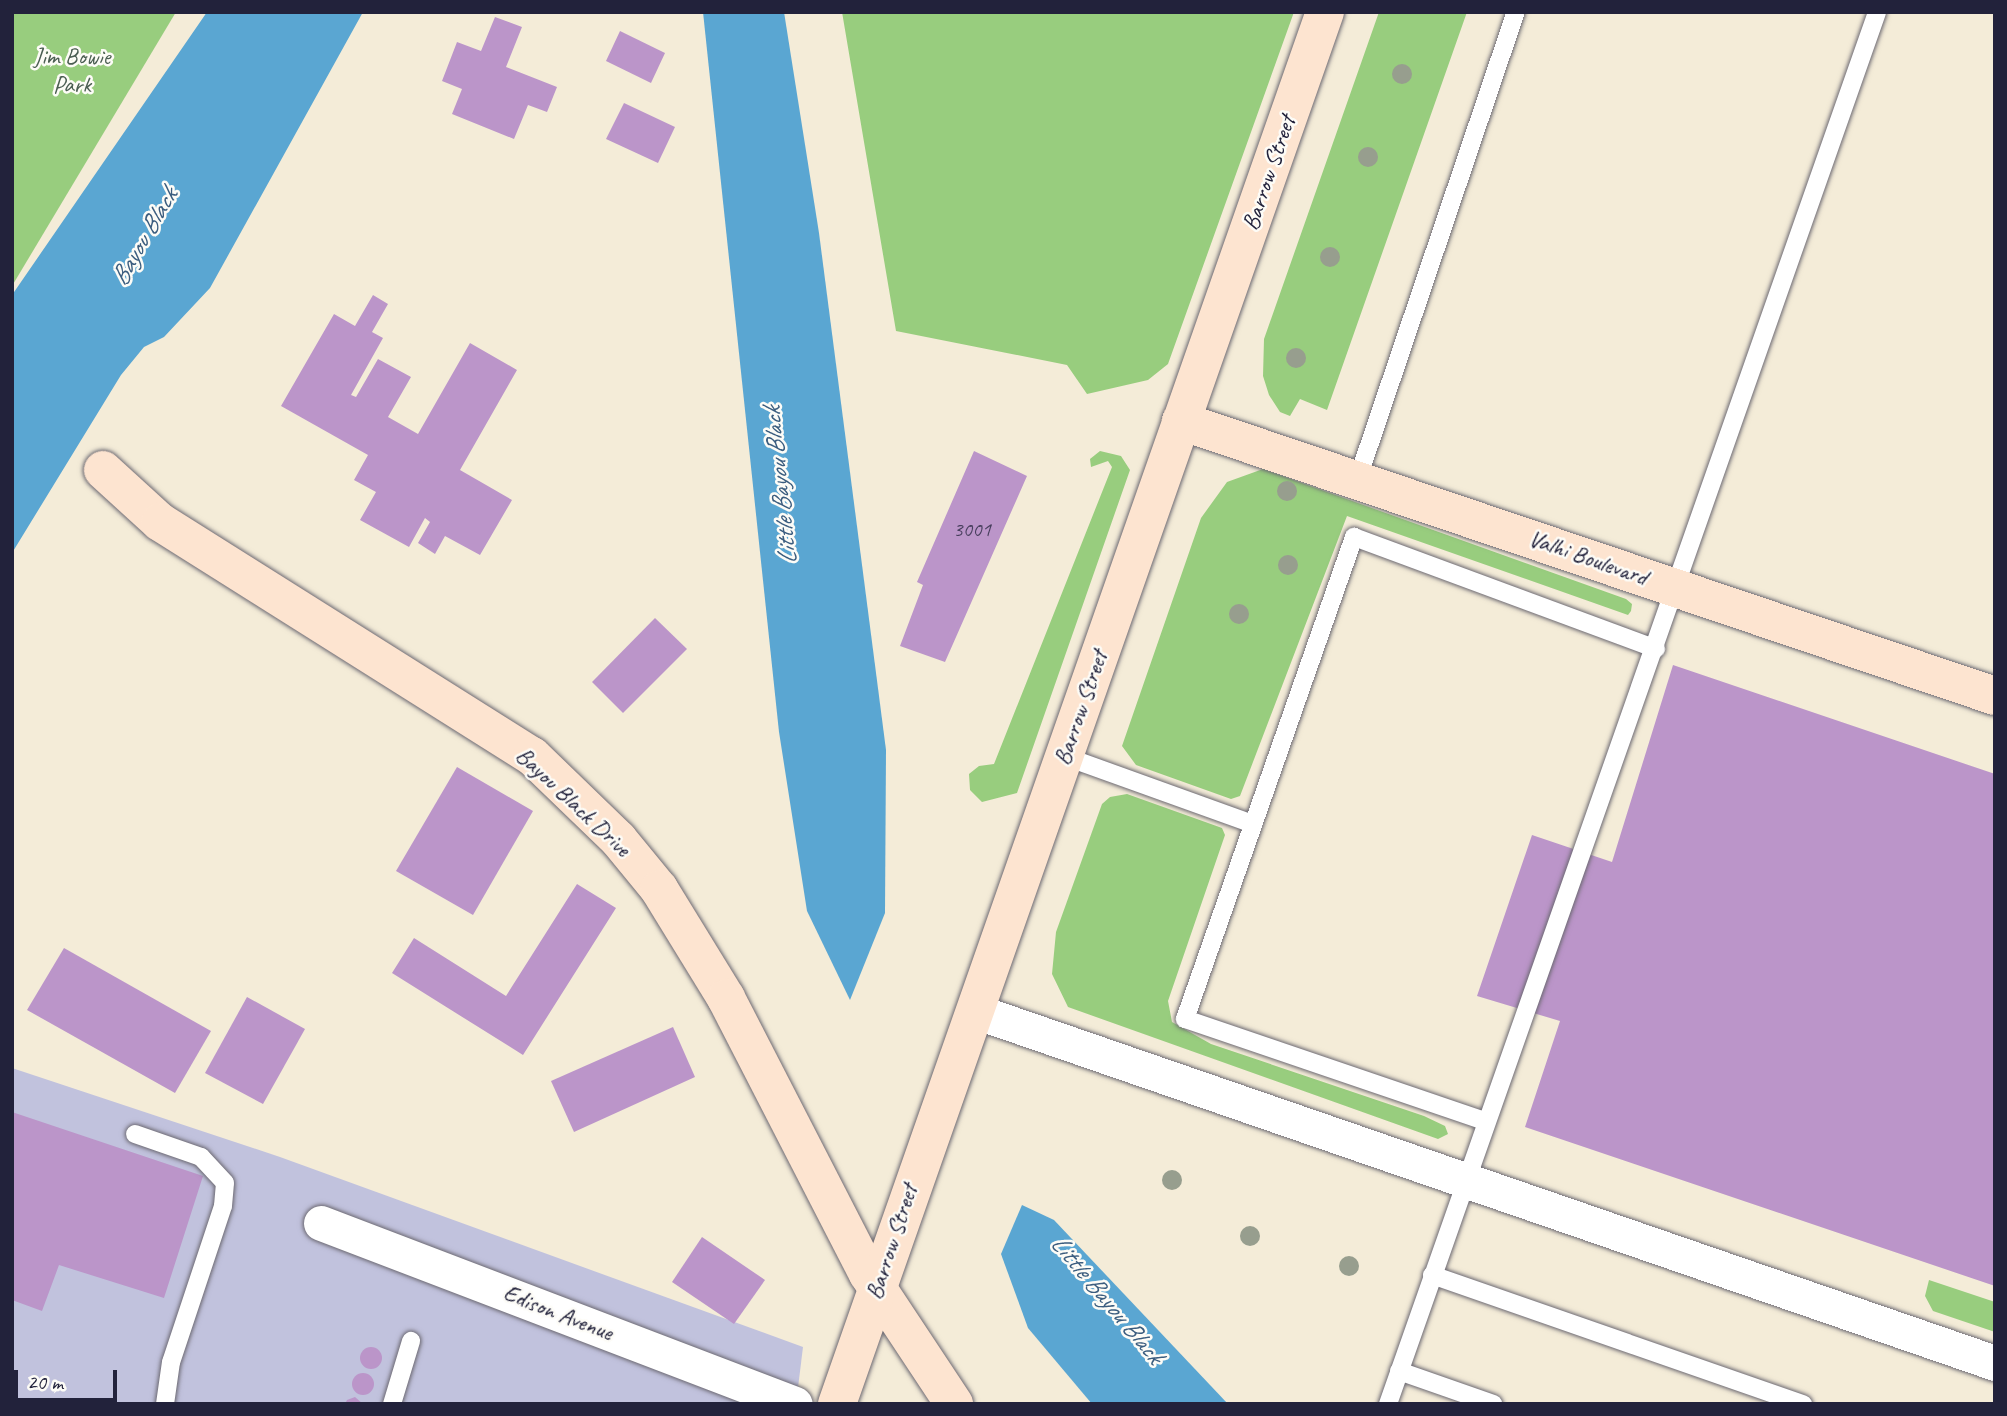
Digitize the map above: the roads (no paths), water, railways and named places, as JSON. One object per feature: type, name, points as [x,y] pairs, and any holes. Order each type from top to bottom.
[{"type":"street","name":"Barrow Street","points":[[837,1404],[1325,12]]},
{"type":"street","name":"Valhi Boulevard","points":[[1181,421],[1995,696]]},
{"type":"street","name":"Bayou Black Drive","points":[[103,470],[160,522],[531,756],[618,839],[659,889],[726,998],[877,1288],[954,1404]]},
{"type":"street","points":[[975,1010],[1995,1363]]},
{"type":"street","name":"Edison Avenue","points":[[321,1223],[795,1404]]},
{"type":"lane","points":[[1357,481],[1517,12]]},
{"type":"lane","points":[[1388,1404],[1584,835],[1678,588],[1877,12]]},
{"type":"lane","points":[[1485,1121],[1185,1019],[1354,537],[1656,649]]},
{"type":"lane","points":[[1064,756],[1253,824]]},
{"type":"lane","points":[[135,1134],[201,1157],[225,1183],[223,1206],[171,1362],[165,1404]]},
{"type":"lane","points":[[1432,1275],[1803,1404]]},
{"type":"lane","points":[[392,1404],[411,1340]]},
{"type":"lane","points":[[1399,1371],[1493,1404]]},
{"type":"water","name":"Bayou Black","points":[[207,12],[363,12],[210,288],[164,337],[144,347],[121,375],[12,553],[12,295]]},
{"type":"water","name":"Little Bayou Black","points":[[703,12],[784,12],[819,233],[886,750],[885,913],[850,1000],[807,911],[779,732]]},
{"type":"water","name":"Little Bayou Black","points":[[1022,1205],[1054,1220],[1228,1404],[1092,1404],[1028,1328],[1001,1254]]},
{"type":"park label","name":"Jim Bowie Park","points":[[72,71]]}]
